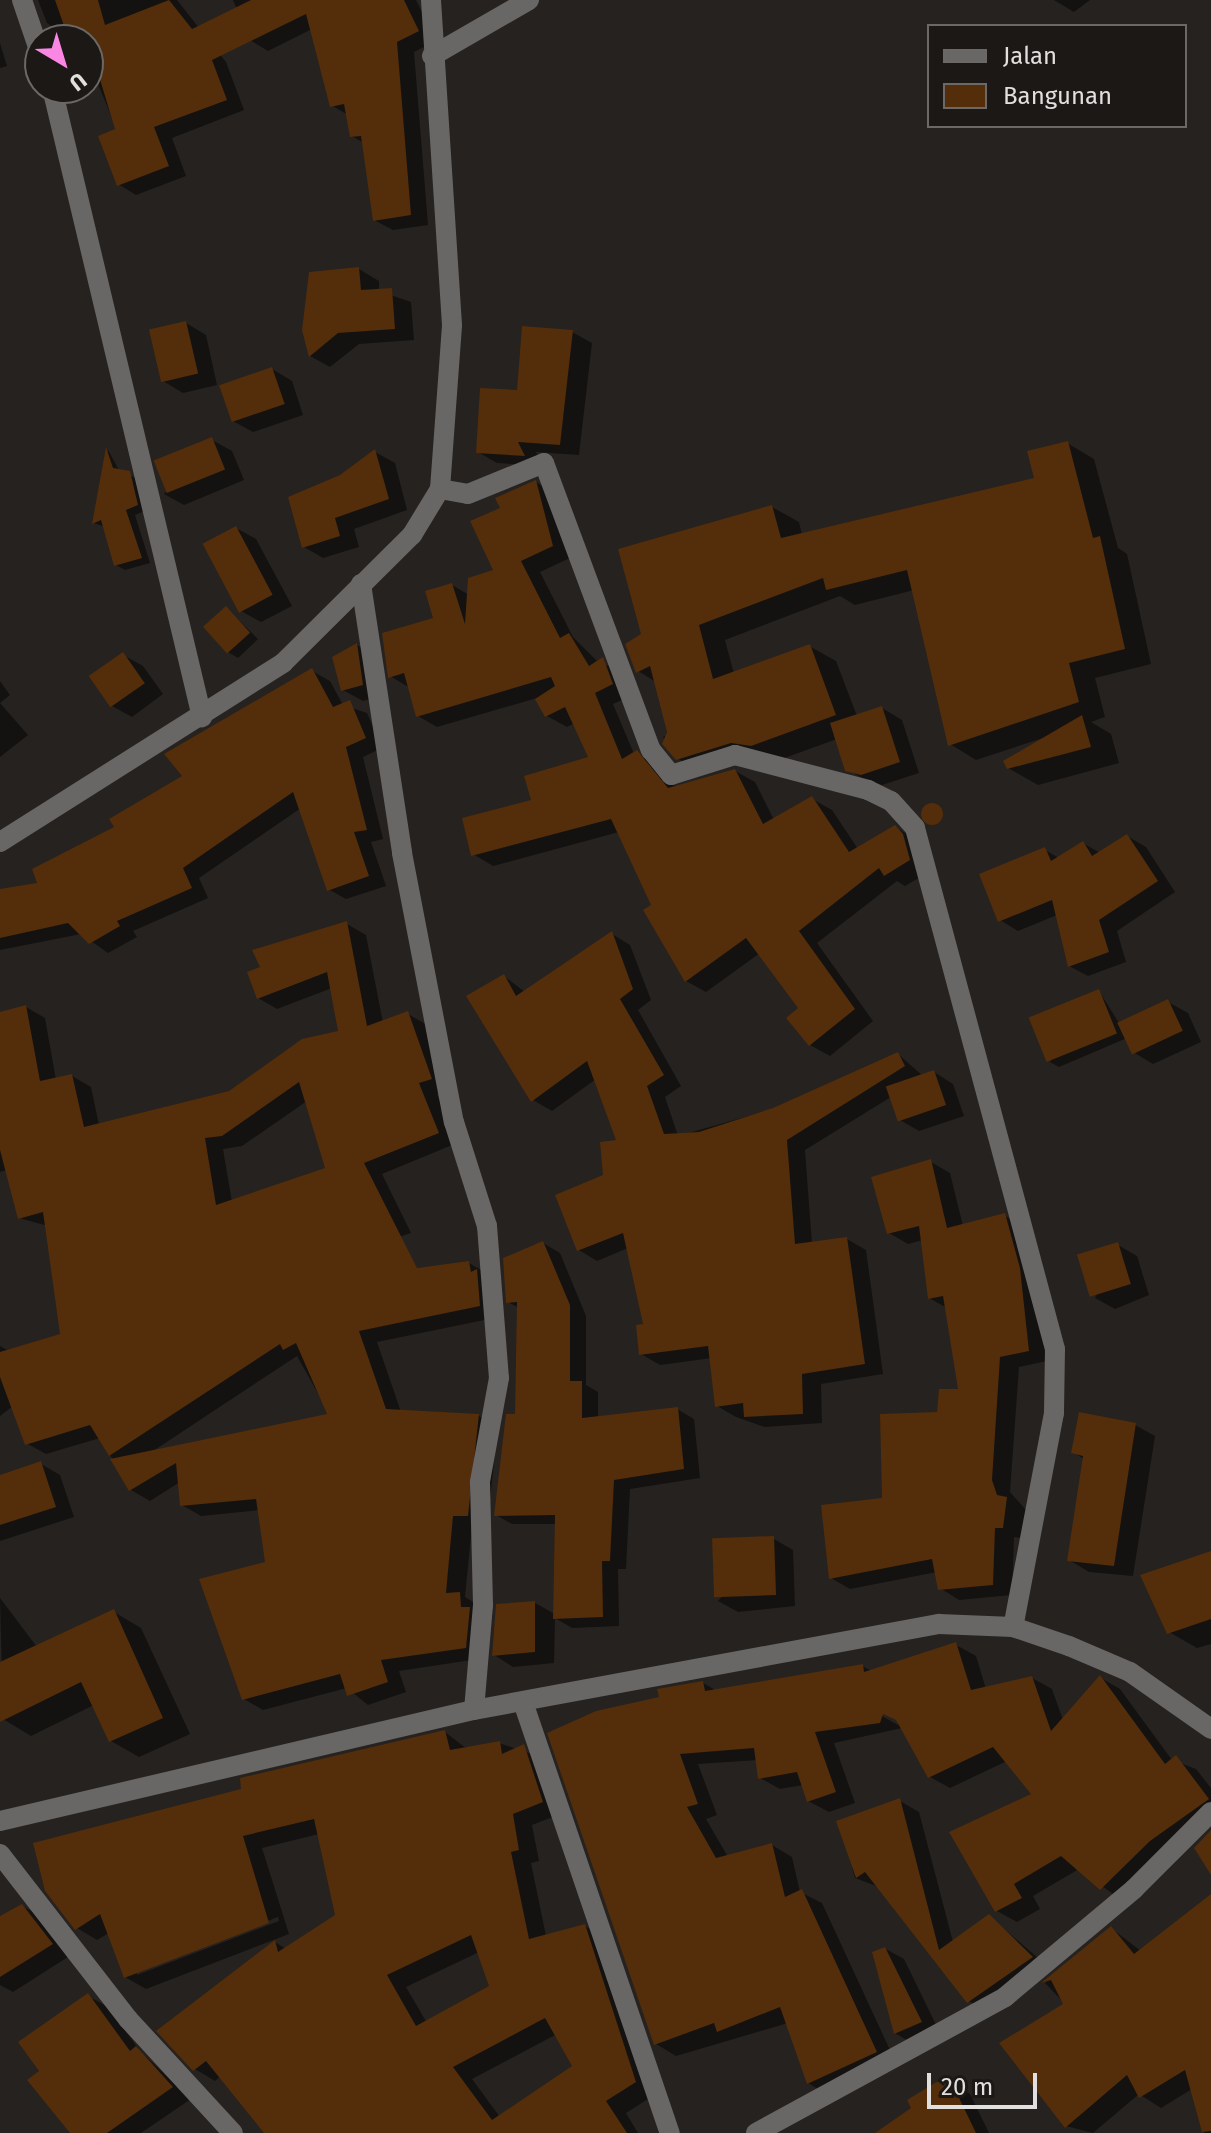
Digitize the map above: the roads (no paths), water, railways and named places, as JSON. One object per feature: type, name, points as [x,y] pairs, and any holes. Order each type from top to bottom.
[{"type":"street","points":[[22,0],[30,24]]},
{"type":"street","points":[[0,842],[283,663],[412,535],[440,489],[452,325],[432,56],[431,0]]},
{"type":"street","points":[[432,56],[529,0]]},
{"type":"street","points":[[56,104],[202,717]]},
{"type":"street","points":[[440,489],[468,494],[544,463],[651,750],[671,775],[735,755],[868,790],[915,828],[1055,1349],[1054,1413],[1013,1627]]},
{"type":"street","points":[[361,584],[402,853],[454,1122],[488,1241],[499,1378],[480,1482],[483,1605],[474,1710]]},
{"type":"street","points":[[0,1821],[474,1710],[524,1705],[939,1624],[1013,1627],[1130,1672],[1211,1729]]},
{"type":"street","points":[[524,1705],[670,2133]]},
{"type":"street","points":[[756,2133],[1005,1997],[1134,1889],[1211,1812]]},
{"type":"street","points":[[0,1854],[128,2019],[233,2133]]}]
